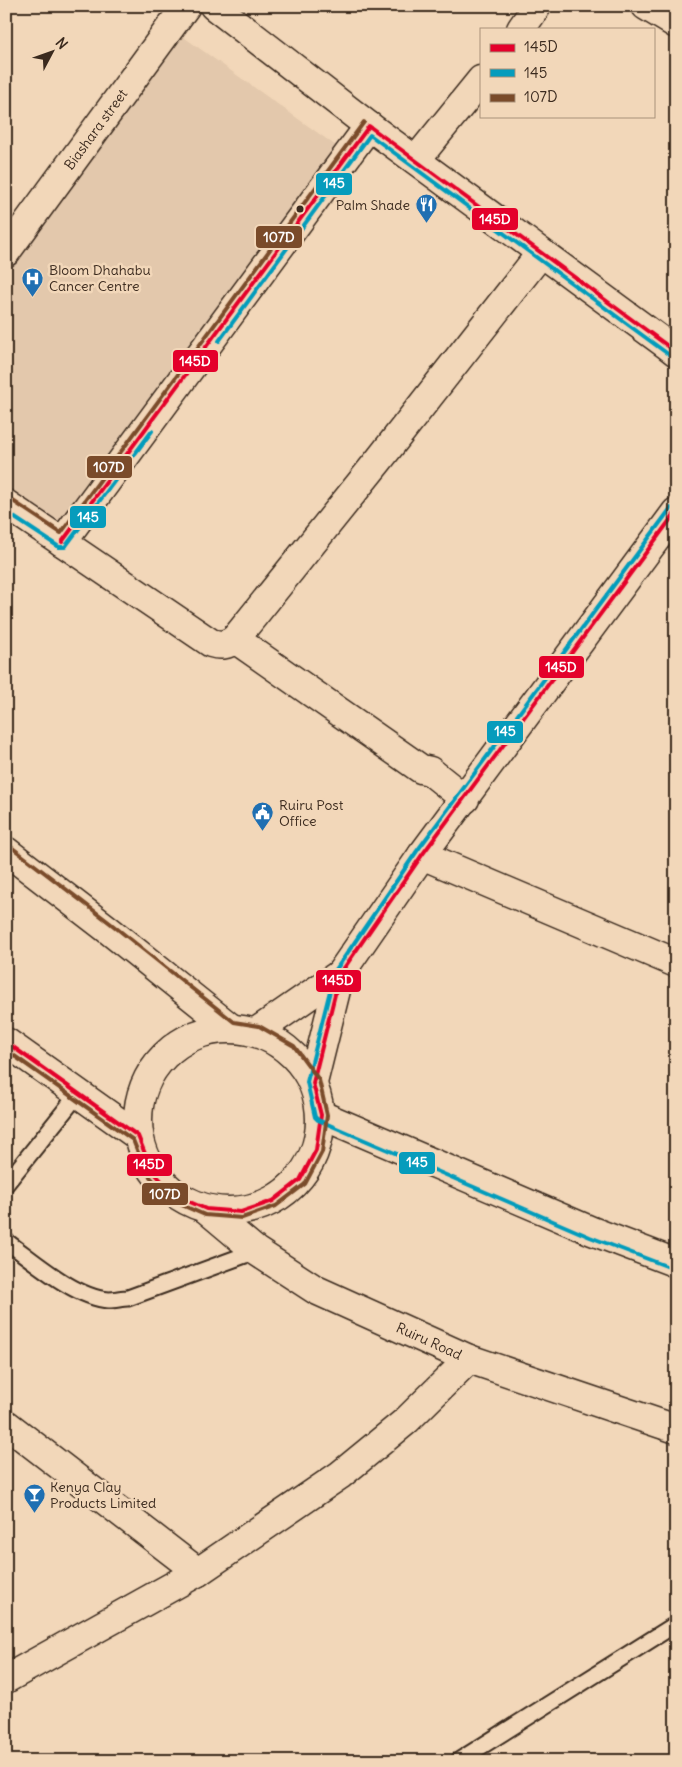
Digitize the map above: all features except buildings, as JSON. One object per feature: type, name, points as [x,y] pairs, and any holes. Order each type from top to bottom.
[{"type":"street","name":"Biashara street","points":[[6,252],[186,6]]},
{"type":"street","points":[[214,6],[369,126],[676,352]]},
{"type":"street","points":[[523,28],[537,6]]},
{"type":"street","points":[[646,6],[676,24]]},
{"type":"street","points":[[416,160],[480,81]]},
{"type":"street","points":[[62,542],[369,126]]},
{"type":"street","points":[[6,504],[211,643],[220,646],[229,643],[235,639],[379,460],[541,252]]},
{"type":"street","points":[[313,1083],[340,974],[422,855],[676,512]]},
{"type":"street","points":[[235,639],[421,769],[430,771],[465,799]]},
{"type":"street","points":[[6,852],[243,1030],[290,1051],[313,1083],[321,1115],[316,1150],[300,1180],[273,1201],[241,1212],[206,1209],[174,1194],[151,1169],[138,1136],[137,1109],[144,1083],[159,1060],[179,1042],[204,1031],[243,1030],[340,974]]},
{"type":"street","points":[[422,855],[676,963]]},
{"type":"street","points":[[6,1042],[138,1136]]},
{"type":"street","points":[[321,1115],[592,1231],[676,1263]]},
{"type":"street","name":"Ruiru Road","points":[[206,1209],[256,1251],[316,1290],[469,1359],[676,1429]]},
{"type":"street","points":[[6,1679],[198,1572],[340,1475],[406,1421],[469,1359]]},
{"type":"street","points":[[6,1424],[198,1572]]},
{"type":"lane","points":[[6,1184],[78,1094]]},
{"type":"lane","points":[[6,1241],[76,1291],[91,1297],[110,1300],[128,1298],[256,1251]]},
{"type":"lane","points":[[458,1761],[676,1624]]},
{"type":"shaded area","points":[[178,33],[339,148],[61,530],[6,490],[6,270]]},
{"type":"transit line","name":"107D","points":[[10,499],[61,533],[364,122]]},
{"type":"transit line","name":"145D","points":[[62,542],[369,126],[676,352]]},
{"type":"transit line","name":"145","points":[[219,341],[370,135],[672,357]]},
{"type":"transit line","name":"145","points":[[6,512],[59,547],[65,547],[152,431]]},
{"type":"transit line","name":"145","points":[[671,508],[417,851],[335,971],[307,1082],[315,1117],[318,1120],[590,1237],[674,1269]]},
{"type":"transit line","name":"145D","points":[[6,1042],[138,1136],[151,1169],[174,1195],[206,1209],[241,1212],[273,1201],[300,1180],[316,1150],[321,1115],[313,1083],[340,974],[422,855],[676,512]]},
{"type":"transit line","name":"107D","points":[[6,1050],[133,1140],[146,1172],[170,1200],[205,1215],[242,1218],[276,1206],[305,1184],[322,1152],[327,1115],[319,1080],[294,1046],[259,1026],[234,1022],[10,846]]},
{"type":"place","name":"Palm Shade","points":[[426,224]]},
{"type":"place","name":"Bloom Dhahabu Cancer Centre","points":[[33,297]]},
{"type":"place","name":"Ruiru Post Office","points":[[263,832]]},
{"type":"place","name":"Kenya Clay Products Limited","points":[[34,1514]]}]
